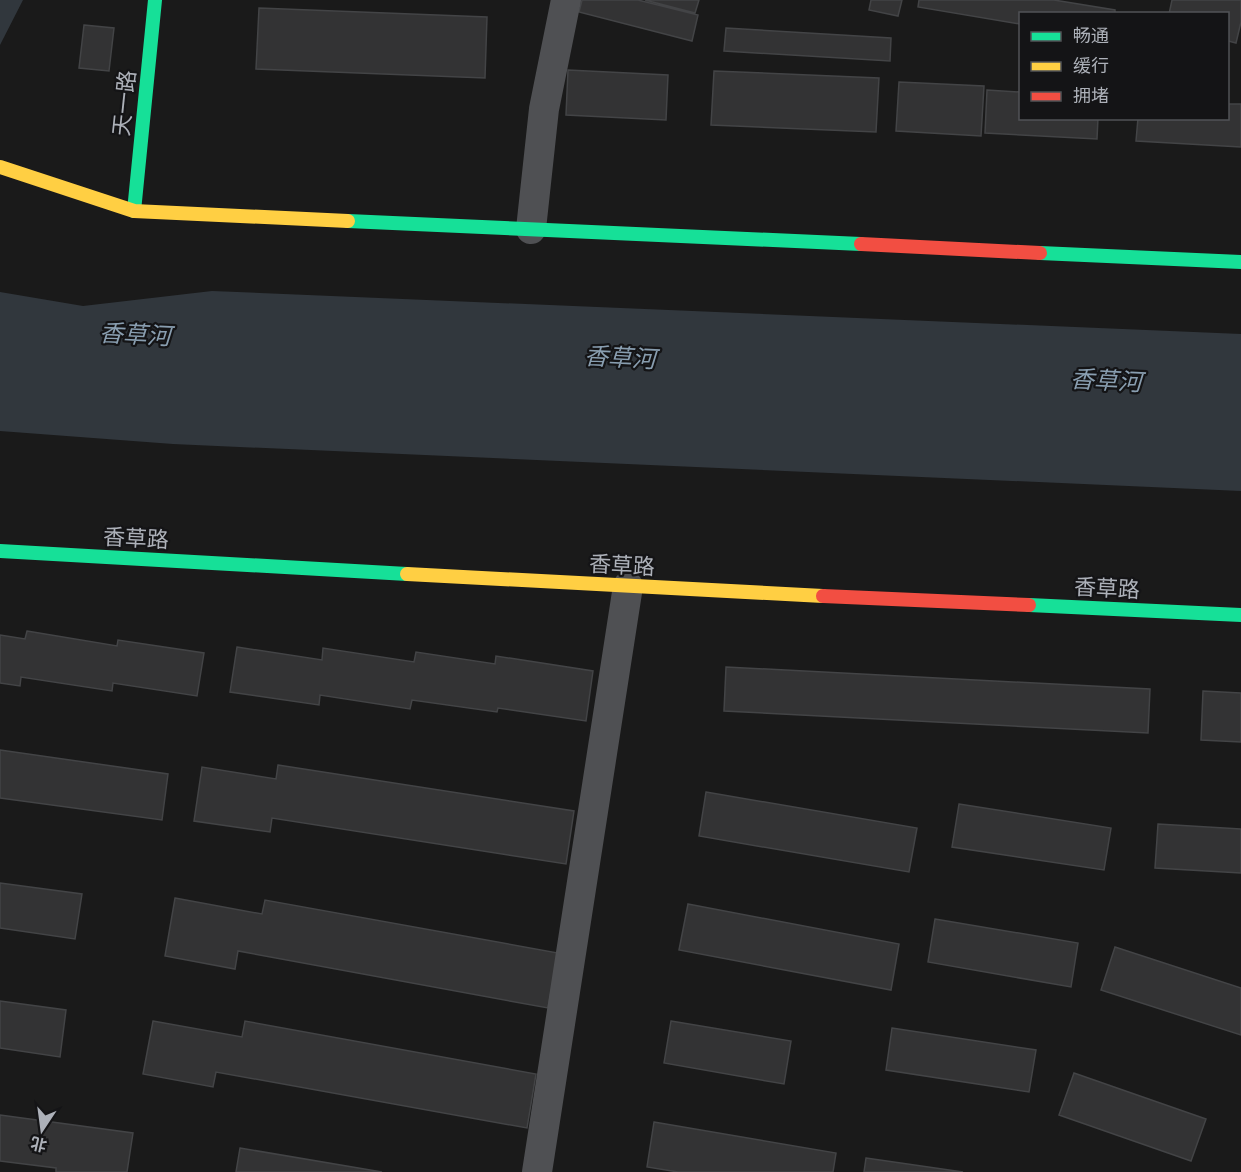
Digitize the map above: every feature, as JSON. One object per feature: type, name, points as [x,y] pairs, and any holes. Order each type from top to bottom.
[{"type":"street","name":"天一路","points":[[134,211],[155,0]]},
{"type":"street","points":[[531,229],[544,109],[566,0]]},
{"type":"street","points":[[0,167],[134,211],[1241,262]]},
{"type":"street","name":"香草路","points":[[0,551],[628,586],[1241,615]]},
{"type":"street","points":[[537,1172],[628,586]]},
{"type":"water","points":[[0,0],[23,0],[0,45]]},
{"type":"water","name":"香草河","points":[[212,291],[1241,334],[1241,491],[173,444],[0,431],[0,292],[83,306]]},
{"type":"building","points":[[582,0],[638,0],[698,15],[692,41],[579,12]]},
{"type":"building","points":[[645,0],[699,0],[695,13]]},
{"type":"building","points":[[871,0],[902,0],[898,16],[869,10]]},
{"type":"building","points":[[919,0],[1054,0],[1115,10],[1115,12],[1019,12],[1019,24],[918,7]]},
{"type":"building","points":[[1172,0],[1241,0],[1241,22],[1236,43],[1229,41],[1229,12],[1169,12]]},
{"type":"building","points":[[259,8],[487,17],[485,78],[256,69]]},
{"type":"building","points":[[84,25],[114,28],[109,71],[79,68]]},
{"type":"building","points":[[726,28],[891,38],[890,61],[724,51]]},
{"type":"building","points":[[568,70],[668,75],[666,120],[566,115]]},
{"type":"building","points":[[714,71],[879,78],[876,132],[711,125]]},
{"type":"building","points":[[899,82],[984,86],[981,136],[896,131]]},
{"type":"building","points":[[987,90],[1019,92],[1019,120],[1098,120],[1097,139],[985,133]]},
{"type":"building","points":[[1229,104],[1241,104],[1241,147],[1136,141],[1138,120],[1229,120]]},
{"type":"building","points":[[27,631],[117,646],[118,640],[204,653],[197,696],[113,683],[112,691],[21,677],[20,686],[0,683],[0,635],[25,639]]},
{"type":"building","points":[[237,647],[322,660],[323,648],[414,662],[416,652],[495,664],[496,656],[593,671],[586,721],[498,708],[497,712],[412,700],[410,709],[320,695],[319,705],[230,692]]},
{"type":"building","points":[[726,667],[1150,689],[1148,733],[724,711]]},
{"type":"building","points":[[1203,691],[1241,693],[1241,742],[1201,740]]},
{"type":"building","points":[[0,750],[168,774],[162,820],[0,798]]},
{"type":"building","points":[[278,765],[574,811],[566,864],[272,818],[270,832],[194,821],[202,767],[276,779]]},
{"type":"building","points":[[706,792],[917,828],[909,872],[699,836]]},
{"type":"building","points":[[959,804],[1111,828],[1104,870],[952,847]]},
{"type":"building","points":[[1158,824],[1241,829],[1241,873],[1155,868]]},
{"type":"building","points":[[0,883],[82,894],[75,939],[0,928]]},
{"type":"building","points":[[175,898],[262,914],[265,900],[558,953],[548,1008],[238,951],[235,969],[165,956]]},
{"type":"building","points":[[688,904],[899,944],[891,990],[679,950]]},
{"type":"building","points":[[935,919],[1078,943],[1071,987],[928,962]]},
{"type":"building","points":[[1115,947],[1241,988],[1241,1035],[1101,990]]},
{"type":"building","points":[[0,1001],[66,1010],[60,1057],[0,1048]]},
{"type":"building","points":[[153,1021],[242,1037],[245,1021],[536,1074],[527,1128],[216,1072],[213,1087],[143,1074]]},
{"type":"building","points":[[671,1021],[791,1041],[784,1084],[664,1063]]},
{"type":"building","points":[[892,1028],[1036,1050],[1029,1092],[886,1070]]},
{"type":"building","points":[[1074,1073],[1206,1119],[1191,1161],[1059,1115]]},
{"type":"building","points":[[0,1115],[133,1133],[127,1172],[56,1172],[56,1168],[0,1161]]},
{"type":"building","points":[[654,1122],[836,1153],[833,1172],[678,1172],[647,1167]]},
{"type":"building","points":[[240,1148],[382,1172],[236,1172]]},
{"type":"building","points":[[866,1158],[963,1172],[864,1172]]},
{"type":"traffic: fast","points":[[134,211],[155,0]]},
{"type":"traffic: fast","points":[[348,221],[861,244]]},
{"type":"traffic: fast","points":[[1040,253],[1241,262]]},
{"type":"traffic: fast","points":[[0,551],[407,574]]},
{"type":"traffic: fast","points":[[1029,605],[1241,615]]},
{"type":"traffic: slow","points":[[0,167],[134,211],[348,221]]},
{"type":"traffic: slow","points":[[407,574],[823,596]]},
{"type":"traffic: jam","points":[[861,244],[1040,253]]},
{"type":"traffic: jam","points":[[823,596],[1029,605]]}]
